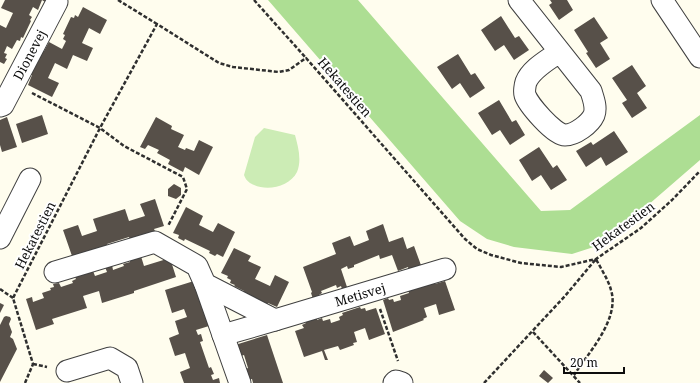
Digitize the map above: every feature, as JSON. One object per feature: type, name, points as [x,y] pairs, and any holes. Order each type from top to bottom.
[{"type":"street","points":[[519,0],[559,52]]},
{"type":"street","points":[[662,0],[700,57]]},
{"type":"street","name":"Dionevej","points":[[0,106],[3,105],[57,2]]},
{"type":"street","points":[[0,238],[30,179]]},
{"type":"street","points":[[56,272],[155,242],[197,266],[205,284],[240,383]]},
{"type":"street","name":"Metisvej","points":[[223,335],[445,269]]},
{"type":"street","points":[[205,284],[275,320]]},
{"type":"street","points":[[67,370],[110,358],[127,368],[132,383]]},
{"type":"path","points":[[118,0],[157,24]]},
{"type":"path","points":[[254,0],[306,58]]},
{"type":"path","name":"Hekatestien","points":[[14,298],[100,128],[157,24],[219,63],[233,67],[279,72],[289,70],[306,58],[465,239],[477,249],[491,255],[521,263],[561,267],[596,259],[640,228],[672,200],[700,171]]},
{"type":"path","points":[[14,84],[100,128],[124,146],[183,177],[187,189],[158,244]]},
{"type":"path","points":[[484,383],[533,332],[596,259],[612,290],[613,304],[610,318],[602,333],[574,375]]},
{"type":"path","points":[[0,289],[14,298],[33,364],[25,383]]},
{"type":"path","points":[[373,290],[401,369],[397,382]]},
{"type":"path","points":[[533,332],[580,383]]},
{"type":"green space","points":[[268,0],[358,0],[541,211],[570,210],[700,115],[700,160],[603,244],[572,254],[514,247],[487,239],[460,221]]},
{"type":"green space","points":[[264,128],[295,135],[299,158],[297,172],[288,182],[269,188],[256,186],[250,183],[244,175],[255,137]]},
{"type":"building","points":[[5,0],[42,0],[38,10],[33,7],[29,15],[32,17],[30,20],[31,21],[23,38],[21,37],[20,41],[17,40],[12,49],[7,46],[4,53],[7,54],[5,58],[7,59],[4,64],[0,62],[0,25],[6,28],[13,13],[1,8]]},
{"type":"building","points":[[550,0],[567,0],[573,10],[559,20],[549,5],[552,3]]},
{"type":"building","points":[[83,7],[107,20],[100,34],[89,28],[82,43],[93,48],[87,61],[73,55],[67,69],[55,63],[48,78],[59,83],[52,97],[28,85],[32,75],[30,74],[41,50],[44,51],[49,42],[62,49],[66,41],[63,39],[65,35],[63,34],[71,17],[74,18],[75,15],[78,17]]},
{"type":"building","points":[[501,16],[515,38],[519,36],[529,50],[514,60],[504,45],[495,51],[481,30]]},
{"type":"building","points":[[594,17],[608,38],[600,43],[610,59],[596,68],[574,30]]},
{"type":"building","points":[[458,54],[471,75],[475,73],[485,88],[470,98],[460,83],[452,89],[437,67]]},
{"type":"building","points":[[632,65],[646,86],[637,93],[647,108],[632,118],[622,103],[627,100],[612,78]]},
{"type":"building","points":[[499,100],[512,122],[516,120],[525,135],[510,145],[500,130],[492,135],[478,113]]},
{"type":"building","points":[[42,115],[48,134],[22,143],[16,124]]},
{"type":"building","points":[[7,117],[17,147],[2,152],[0,145],[0,120]]},
{"type":"building","points":[[156,117],[172,126],[171,129],[184,135],[178,147],[185,150],[186,148],[194,151],[199,140],[213,147],[199,175],[185,167],[183,172],[168,164],[170,160],[157,153],[159,150],[148,145],[145,149],[140,147]]},
{"type":"building","points":[[614,131],[628,152],[606,166],[601,157],[586,167],[576,151],[591,142],[593,145]]},
{"type":"building","points":[[539,147],[553,168],[557,165],[567,180],[551,190],[541,175],[532,181],[519,160]]},
{"type":"building","points":[[174,184],[181,188],[181,195],[176,199],[168,196],[168,189]]},
{"type":"building","points":[[155,199],[164,226],[130,240],[129,237],[107,244],[108,247],[72,256],[63,230],[78,225],[82,236],[97,231],[93,219],[125,209],[129,221],[145,216],[140,204]]},
{"type":"building","points":[[186,207],[203,216],[199,225],[213,232],[218,223],[235,232],[223,257],[217,254],[215,256],[209,253],[210,251],[185,239],[184,241],[178,238],[179,235],[173,233]]},
{"type":"building","points":[[383,224],[389,242],[403,237],[407,249],[414,246],[422,268],[409,271],[408,267],[398,271],[392,255],[380,259],[379,255],[354,265],[354,267],[348,269],[347,266],[341,269],[347,287],[342,289],[341,286],[337,288],[336,285],[321,291],[322,293],[313,299],[303,267],[336,254],[332,243],[350,236],[354,246],[369,240],[366,231]]},
{"type":"building","points":[[234,248],[251,256],[248,261],[261,267],[255,279],[270,286],[275,275],[289,282],[277,307],[268,303],[267,305],[242,293],[244,291],[230,283],[231,280],[227,278],[228,276],[221,273]]},
{"type":"building","points":[[140,253],[144,266],[170,258],[176,277],[102,303],[99,291],[83,296],[87,308],[52,319],[54,324],[36,330],[26,299],[32,297],[33,302],[44,298],[42,293],[51,290],[50,288],[54,287],[53,284],[59,283],[61,287],[73,283],[72,281],[76,279],[75,277],[93,271],[95,276],[107,272],[105,267],[112,265],[113,270],[124,266],[123,264],[130,262],[130,260]]},
{"type":"building","points":[[194,281],[209,326],[196,330],[198,335],[201,334],[203,341],[200,342],[209,368],[211,367],[214,374],[211,375],[213,380],[219,378],[220,383],[184,383],[180,372],[190,368],[185,353],[175,356],[169,338],[179,334],[175,321],[187,317],[184,309],[172,313],[165,290]]},
{"type":"building","points":[[445,281],[455,310],[439,315],[436,304],[424,308],[427,317],[423,319],[424,320],[393,332],[383,300],[388,298],[389,300],[393,299],[394,302],[401,300],[400,296],[409,293],[408,290],[434,282],[435,284]]},
{"type":"building","points":[[0,303],[4,305],[0,313]]},
{"type":"building","points":[[360,307],[361,309],[365,308],[366,311],[376,308],[385,334],[369,340],[365,328],[354,332],[357,342],[353,343],[354,345],[340,350],[338,346],[324,350],[328,360],[325,360],[322,351],[304,357],[295,331],[304,328],[302,325],[306,322],[317,318],[317,320],[322,318],[323,321],[330,319],[331,323],[340,320],[339,317],[343,315],[342,313]]},
{"type":"building","points":[[6,316],[10,317],[11,319],[9,324],[12,332],[10,337],[13,339],[17,349],[0,382],[0,325]]},
{"type":"building","points":[[267,335],[283,383],[253,383],[252,379],[247,380],[246,369],[248,368],[244,355],[241,356],[240,351],[238,351],[235,345]]},
{"type":"building","points":[[544,370],[553,378],[548,383],[539,376]]}]
